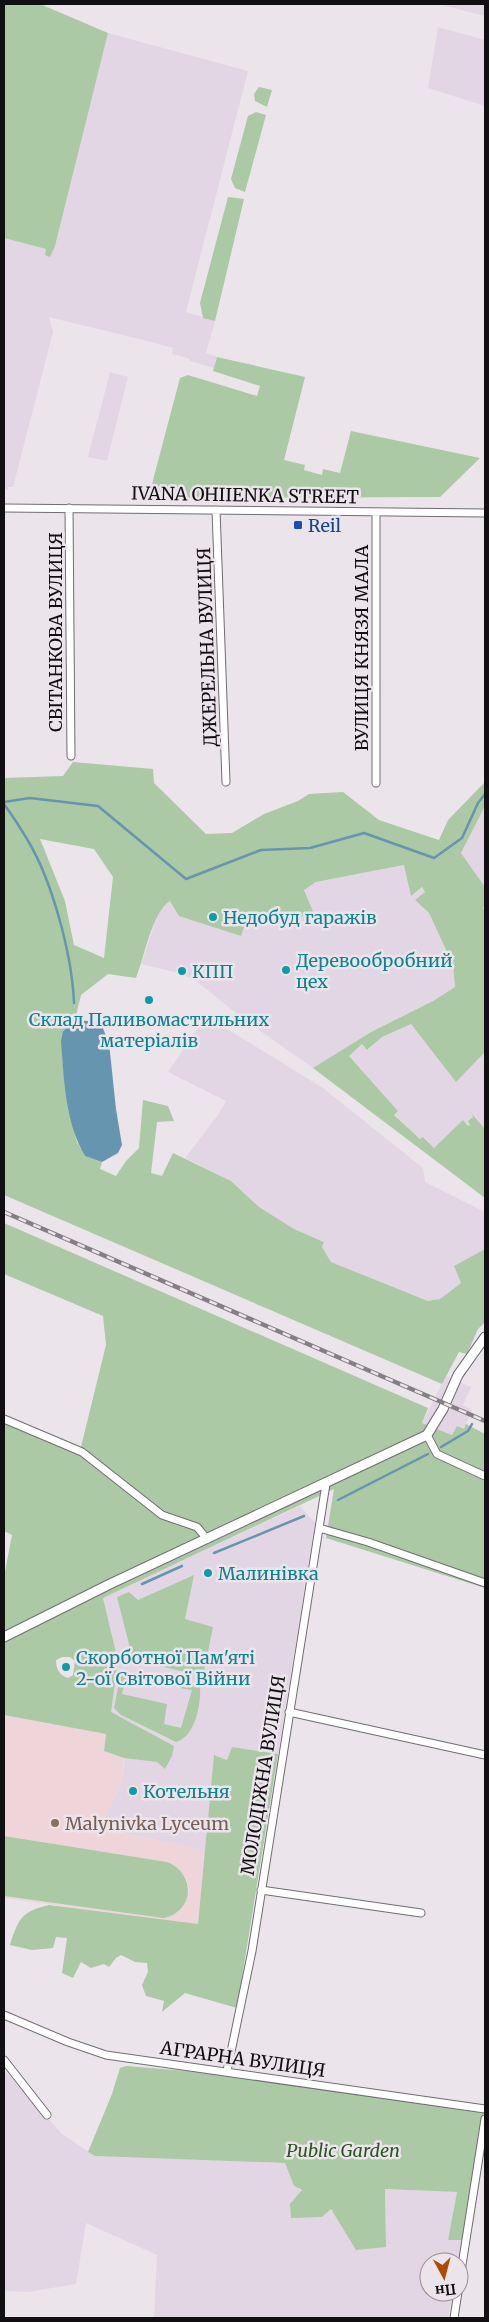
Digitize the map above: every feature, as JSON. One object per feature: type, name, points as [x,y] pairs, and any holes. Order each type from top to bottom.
[{"type":"street","name":"IVANA OHIIENKA STREET","points":[[4,508],[485,513]]},
{"type":"street","name":"СВІТАНКОВА ВУЛИЦЯ","points":[[69,508],[71,756]]},
{"type":"street","name":"ДЖЕРЕЛЬНА ВУЛИЦЯ","points":[[216,510],[226,782]]},
{"type":"street","name":"ВУЛИЦЯ КНЯЗЯ МАЛА","points":[[376,512],[376,783]]},
{"type":"street","points":[[4,1637],[427,1435],[443,1409],[458,1375],[473,1351],[485,1337]]},
{"type":"street","points":[[4,1419],[82,1452],[162,1515],[197,1527],[207,1539]]},
{"type":"street","points":[[427,1435],[437,1454],[485,1476]]},
{"type":"street","name":"МОЛОДІЖНА ВУЛИЦЯ","points":[[227,2071],[252,1951],[326,1484]]},
{"type":"street","points":[[319,1528],[368,1542],[485,1583]]},
{"type":"street","points":[[289,1712],[485,1755]]},
{"type":"street","points":[[261,1890],[421,1913]]},
{"type":"street","name":"АГРАРНА ВУЛИЦЯ","points":[[4,2015],[68,2042],[106,2054],[485,2109]]},
{"type":"street","points":[[4,2060],[47,2115]]},
{"type":"street","points":[[464,2252],[485,2119]]},
{"type":"street","points":[[454,2318],[456,2302]]},
{"type":"shaded area","points":[[485,4],[485,16],[442,5]]},
{"type":"shaded area","points":[[438,27],[485,40],[485,106],[428,88]]},
{"type":"shaded area","points":[[108,33],[248,71],[186,312],[215,321],[206,353],[217,357],[214,368],[172,354],[173,348],[49,317],[53,332],[13,487],[8,487],[8,490],[4,490],[4,238],[46,249],[55,246]]},
{"type":"shaded area","points":[[110,372],[128,377],[107,461],[88,457]]},
{"type":"shaded area","points":[[485,806],[485,887],[461,853]]},
{"type":"shaded area","points":[[405,865],[411,895],[422,887],[425,893],[415,900],[429,913],[453,965],[455,987],[433,1001],[371,1032],[313,1068],[242,1018],[195,980],[178,973],[141,964],[157,916],[165,904],[171,901],[179,916],[247,919],[315,916],[304,889],[317,882]]},
{"type":"shaded area","points":[[206,1016],[323,1088],[423,1168],[425,1182],[485,1212],[485,1249],[455,1266],[461,1283],[440,1299],[428,1301],[331,1262],[322,1247],[324,1242],[294,1229],[259,1207],[231,1181],[185,1158],[218,1115],[226,1101],[168,1072]]},
{"type":"shaded area","points":[[411,1024],[456,1081],[485,1052],[485,1129],[473,1115],[468,1127],[463,1121],[434,1149],[424,1137],[421,1140],[394,1114],[398,1111],[349,1056],[362,1044],[368,1050],[382,1037]]},
{"type":"shaded area","points":[[446,1376],[471,1387],[463,1405],[472,1410],[464,1429],[452,1435],[422,1423]]},
{"type":"shaded area","points":[[300,1506],[315,1523],[278,1754],[232,1747],[228,1760],[214,1755],[205,1851],[108,1830],[106,1816],[121,1783],[125,1758],[157,1762],[110,1712],[118,1661],[103,1598]]},
{"type":"shaded area","name":"Malynivka Lyceum","points":[[4,1715],[106,1734],[104,1751],[124,1758],[121,1783],[106,1816],[108,1830],[205,1851],[198,1925],[4,1898],[4,1896],[163,1918],[177,1912],[189,1891],[186,1877],[167,1862],[4,1836]]},
{"type":"shaded area","points":[[4,2070],[62,2134],[95,2156],[285,2163],[294,2186],[386,2247],[385,2189],[457,2192],[448,2240],[463,2240],[461,2252],[419,2252],[419,2302],[451,2302],[448,2318],[154,2318],[157,2255],[86,2223],[76,2284],[28,2292],[4,2291]]},
{"type":"green space","points":[[4,4],[40,4],[108,33],[55,246],[50,257],[45,255],[46,249],[4,238]]},
{"type":"green space","points":[[259,87],[272,90],[267,107],[255,101],[254,94]]},
{"type":"green space","points":[[256,112],[266,115],[245,192],[235,188],[231,179],[248,116]]},
{"type":"green space","points":[[228,197],[244,199],[215,321],[203,318],[200,303]]},
{"type":"green space","points":[[217,357],[305,377],[284,460],[305,465],[304,470],[322,475],[323,469],[340,473],[351,431],[480,458],[440,497],[159,498],[155,494],[152,484],[180,378],[188,375],[257,396],[260,386],[213,371]]},
{"type":"green space","points":[[73,762],[153,769],[154,783],[206,834],[232,833],[264,814],[298,801],[309,794],[343,792],[379,820],[439,840],[448,820],[485,782],[485,806],[461,853],[485,887],[485,905],[483,908],[485,910],[485,1052],[456,1082],[411,1024],[382,1037],[367,1050],[362,1044],[349,1056],[398,1111],[394,1115],[420,1139],[423,1137],[434,1148],[463,1120],[468,1126],[470,1125],[468,1121],[473,1117],[472,1114],[485,1129],[485,1198],[313,1068],[371,1032],[433,1001],[455,987],[453,965],[429,913],[415,900],[425,892],[422,887],[411,896],[404,865],[316,882],[304,890],[315,916],[247,919],[241,936],[179,916],[170,901],[158,915],[153,925],[136,978],[108,974],[81,995],[75,1020],[63,1031],[62,1056],[68,1109],[77,1142],[85,1156],[102,1162],[100,1169],[116,1176],[126,1161],[139,1148],[143,1100],[168,1106],[174,1121],[157,1122],[151,1173],[162,1176],[173,1153],[231,1181],[259,1207],[294,1229],[324,1242],[322,1247],[331,1262],[428,1301],[440,1299],[461,1283],[454,1266],[485,1249],[485,1322],[478,1329],[467,1354],[459,1352],[442,1384],[4,1195],[4,778],[63,776]],"holes":[[[40,839],[94,849],[113,877],[104,958],[74,945],[65,901]]]},
{"type":"green space","points":[[4,1223],[428,1408],[422,1423],[452,1435],[457,1426],[464,1429],[466,1424],[485,1434],[485,1588],[326,1538],[334,1489],[103,1598],[118,1661],[111,1712],[174,1746],[172,1756],[165,1769],[157,1762],[124,1758],[104,1751],[106,1734],[4,1715],[4,1577],[12,1535],[4,1531],[4,1417],[81,1447],[106,1345],[103,1316],[4,1274]],"holes":[[[62,1657],[70,1657],[75,1661],[73,1675],[68,1678],[59,1671],[56,1660]]]},
{"type":"green space","points":[[194,1575],[185,1619],[213,1627],[203,1676],[133,1660],[117,1597],[129,1592],[138,1600]]},
{"type":"green space","points":[[127,1671],[133,1679],[126,1678],[122,1694],[167,1704],[164,1724],[181,1728],[192,1690],[180,1688],[183,1684],[200,1686],[196,1718],[193,1726],[183,1739],[176,1742],[121,1715],[114,1708],[121,1673]]},
{"type":"green space","points":[[232,1747],[278,1754],[237,2008],[185,1993],[162,2012],[164,2001],[146,1996],[142,1985],[148,1972],[147,1963],[135,1962],[121,1955],[109,1967],[104,1964],[91,1968],[81,1962],[73,1978],[62,1973],[67,1938],[56,1937],[53,1948],[32,1950],[10,1945],[22,1918],[33,1910],[49,1905],[198,1924],[214,1755],[227,1760]]},
{"type":"green space","points":[[4,1836],[167,1862],[176,1867],[187,1883],[186,1901],[174,1914],[163,1918],[4,1896]]},
{"type":"green space","name":"Public Garden","points":[[126,2066],[224,2074],[484,2113],[463,2240],[448,2240],[457,2192],[385,2189],[386,2247],[356,2250],[331,2209],[322,2217],[291,2218],[290,2204],[302,2190],[294,2186],[285,2163],[95,2156],[88,2152],[112,2094],[120,2068]]},
{"type":"water","points":[[75,1020],[88,1021],[102,1026],[109,1043],[122,1145],[118,1153],[102,1162],[85,1156],[78,1143],[69,1115],[61,1041],[63,1031]]},
{"type":"waterway","points":[[4,802],[30,798],[98,806],[186,879],[261,850],[310,848],[364,833],[434,858],[462,838],[478,803],[485,794]]},
{"type":"waterway","points":[[4,804],[22,830],[45,875],[65,940],[74,1003]]},
{"type":"waterway","points":[[441,1447],[468,1431],[472,1424]]},
{"type":"waterway","points":[[338,1500],[428,1454]]},
{"type":"waterway","points":[[214,1553],[304,1516]]},
{"type":"waterway","points":[[142,1584],[182,1566]]},
{"type":"railway","points":[[4,1212],[485,1421]]},
{"type":"place","name":"Reil","points":[[298,525]]},
{"type":"place","name":"Недобуд гаражів","points":[[213,917]]},
{"type":"place","name":"Деревообробний цех","points":[[286,970]]},
{"type":"place","name":"КПП","points":[[182,971]]},
{"type":"place","name":"Склад Паливомастильних матеріалів","points":[[149,1000]]},
{"type":"place","name":"Малинівка","points":[[208,1573]]},
{"type":"place","name":"Скорботної Пам'яті 2-ої Світової Війни","points":[[66,1667]]},
{"type":"place","name":"Котельня","points":[[133,1791]]},
{"type":"place","name":"Malynivka Lyceum","points":[[55,1823]]}]
